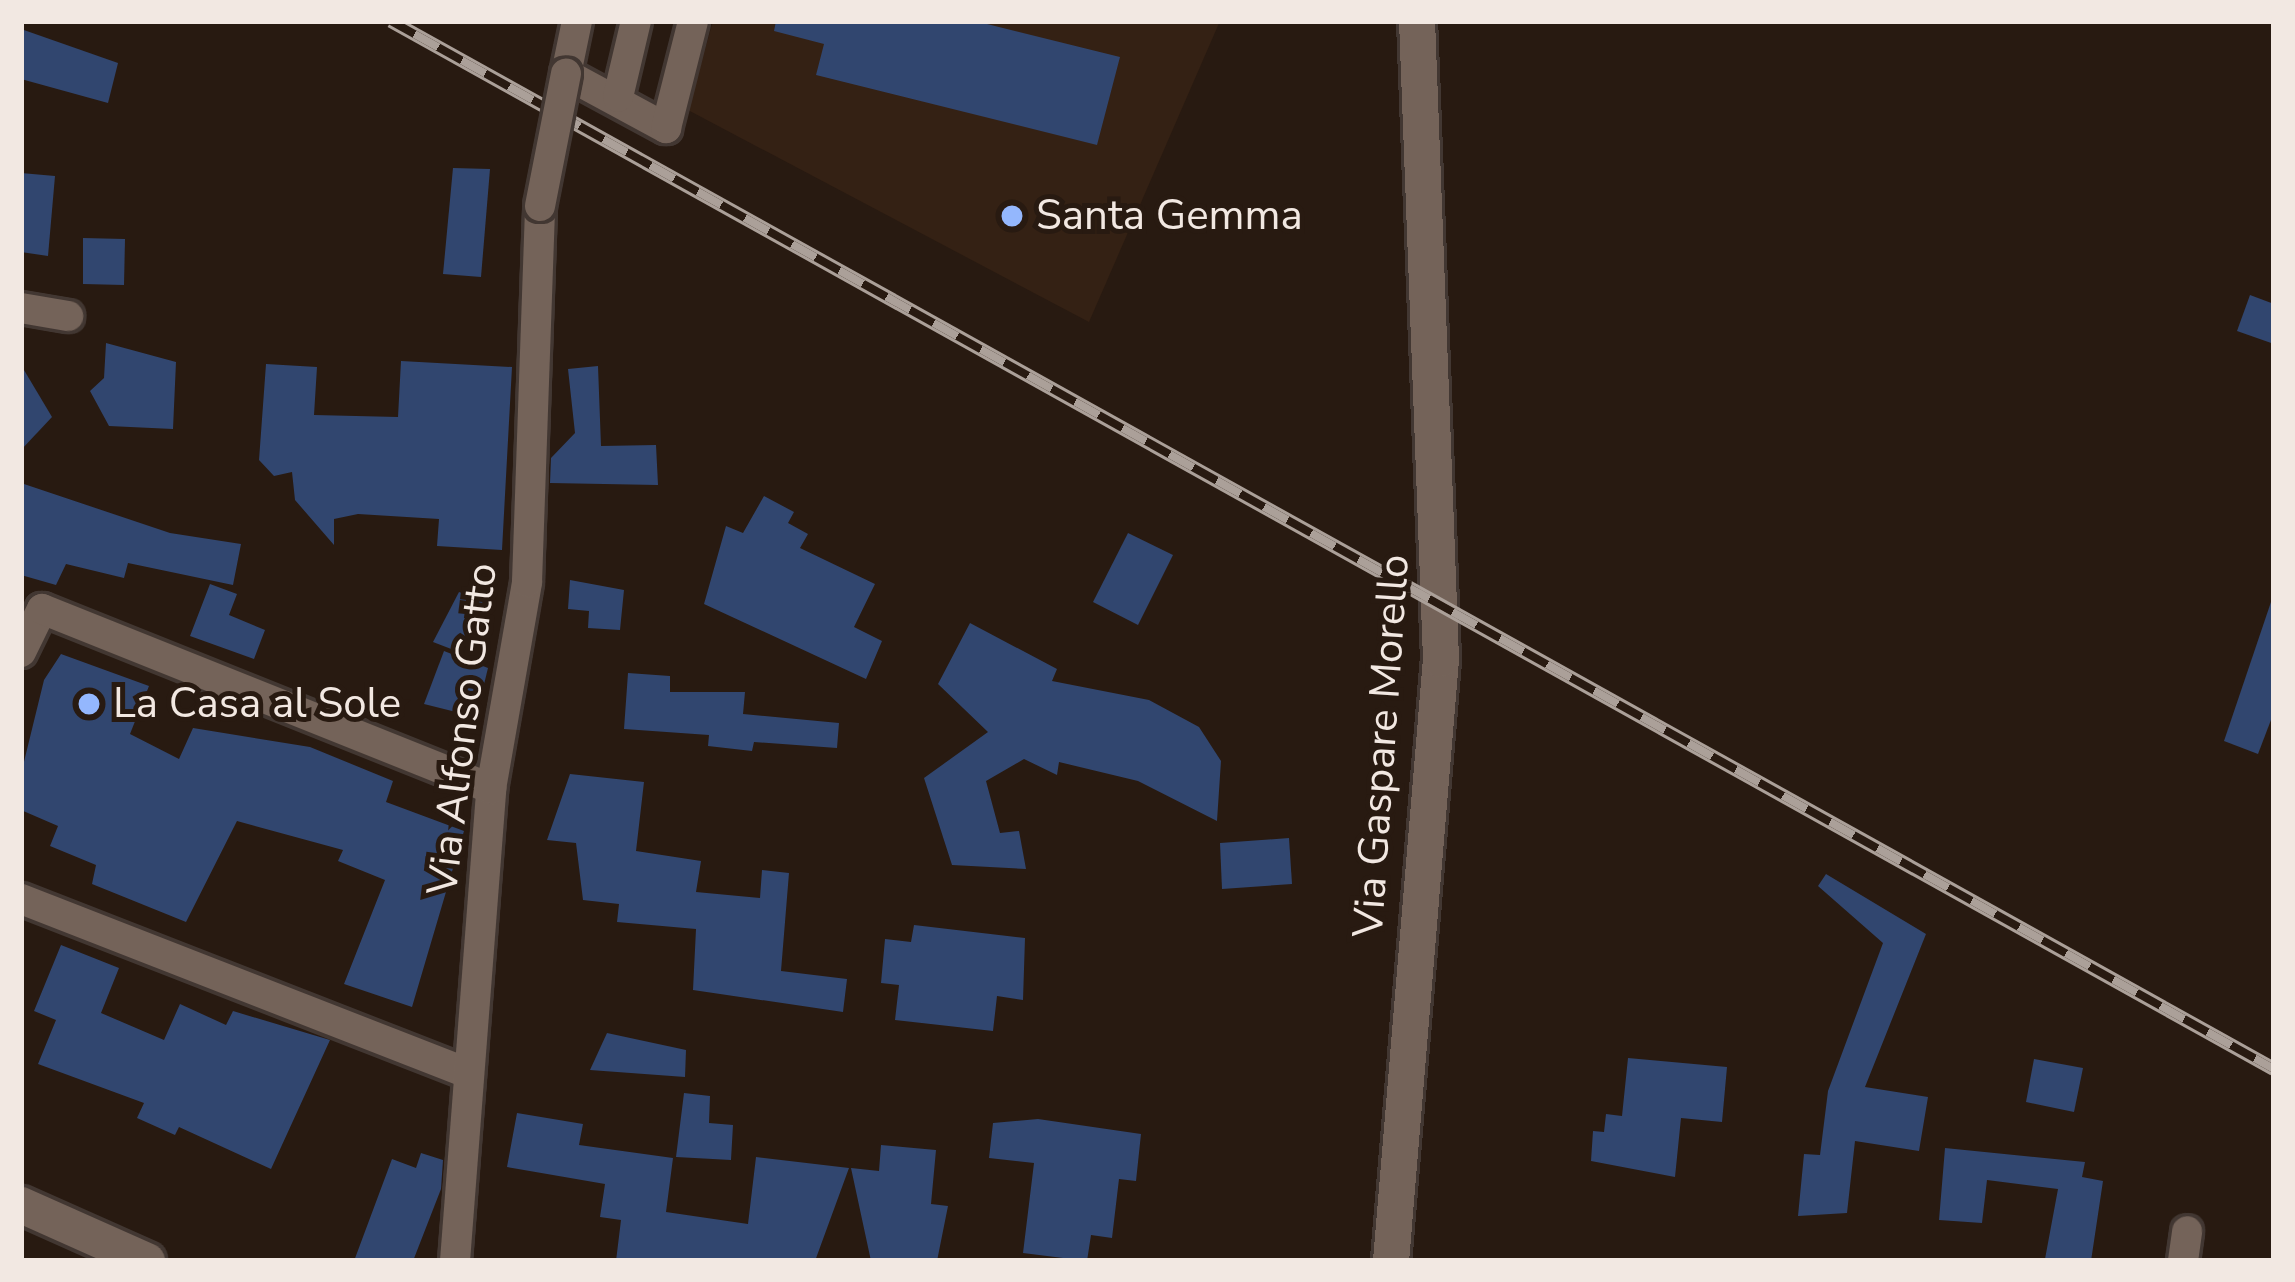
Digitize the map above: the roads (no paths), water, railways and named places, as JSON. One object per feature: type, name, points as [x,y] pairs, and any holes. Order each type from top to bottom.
[{"type":"street","name":"Via Alfonso Gatto","points":[[454,1261],[462,1071],[491,789],[527,582],[540,206],[577,21]]},
{"type":"street","points":[[618,97],[636,21]]},
{"type":"street","points":[[566,74],[618,97],[666,128],[693,21]]},
{"type":"street","name":"Via Gaspare Morello","points":[[1391,1261],[1441,659],[1417,21]]},
{"type":"street","points":[[21,308],[68,316]]},
{"type":"street","points":[[21,652],[42,609],[491,789]]},
{"type":"street","points":[[21,899],[462,1071]]},
{"type":"street","points":[[21,1205],[147,1261]]},
{"type":"railway","points":[[391,21],[2274,1069]]},
{"type":"place","name":"Santa Gemma","points":[[1012,216]]},
{"type":"place","name":"La Casa al Sole","points":[[89,704]]}]
